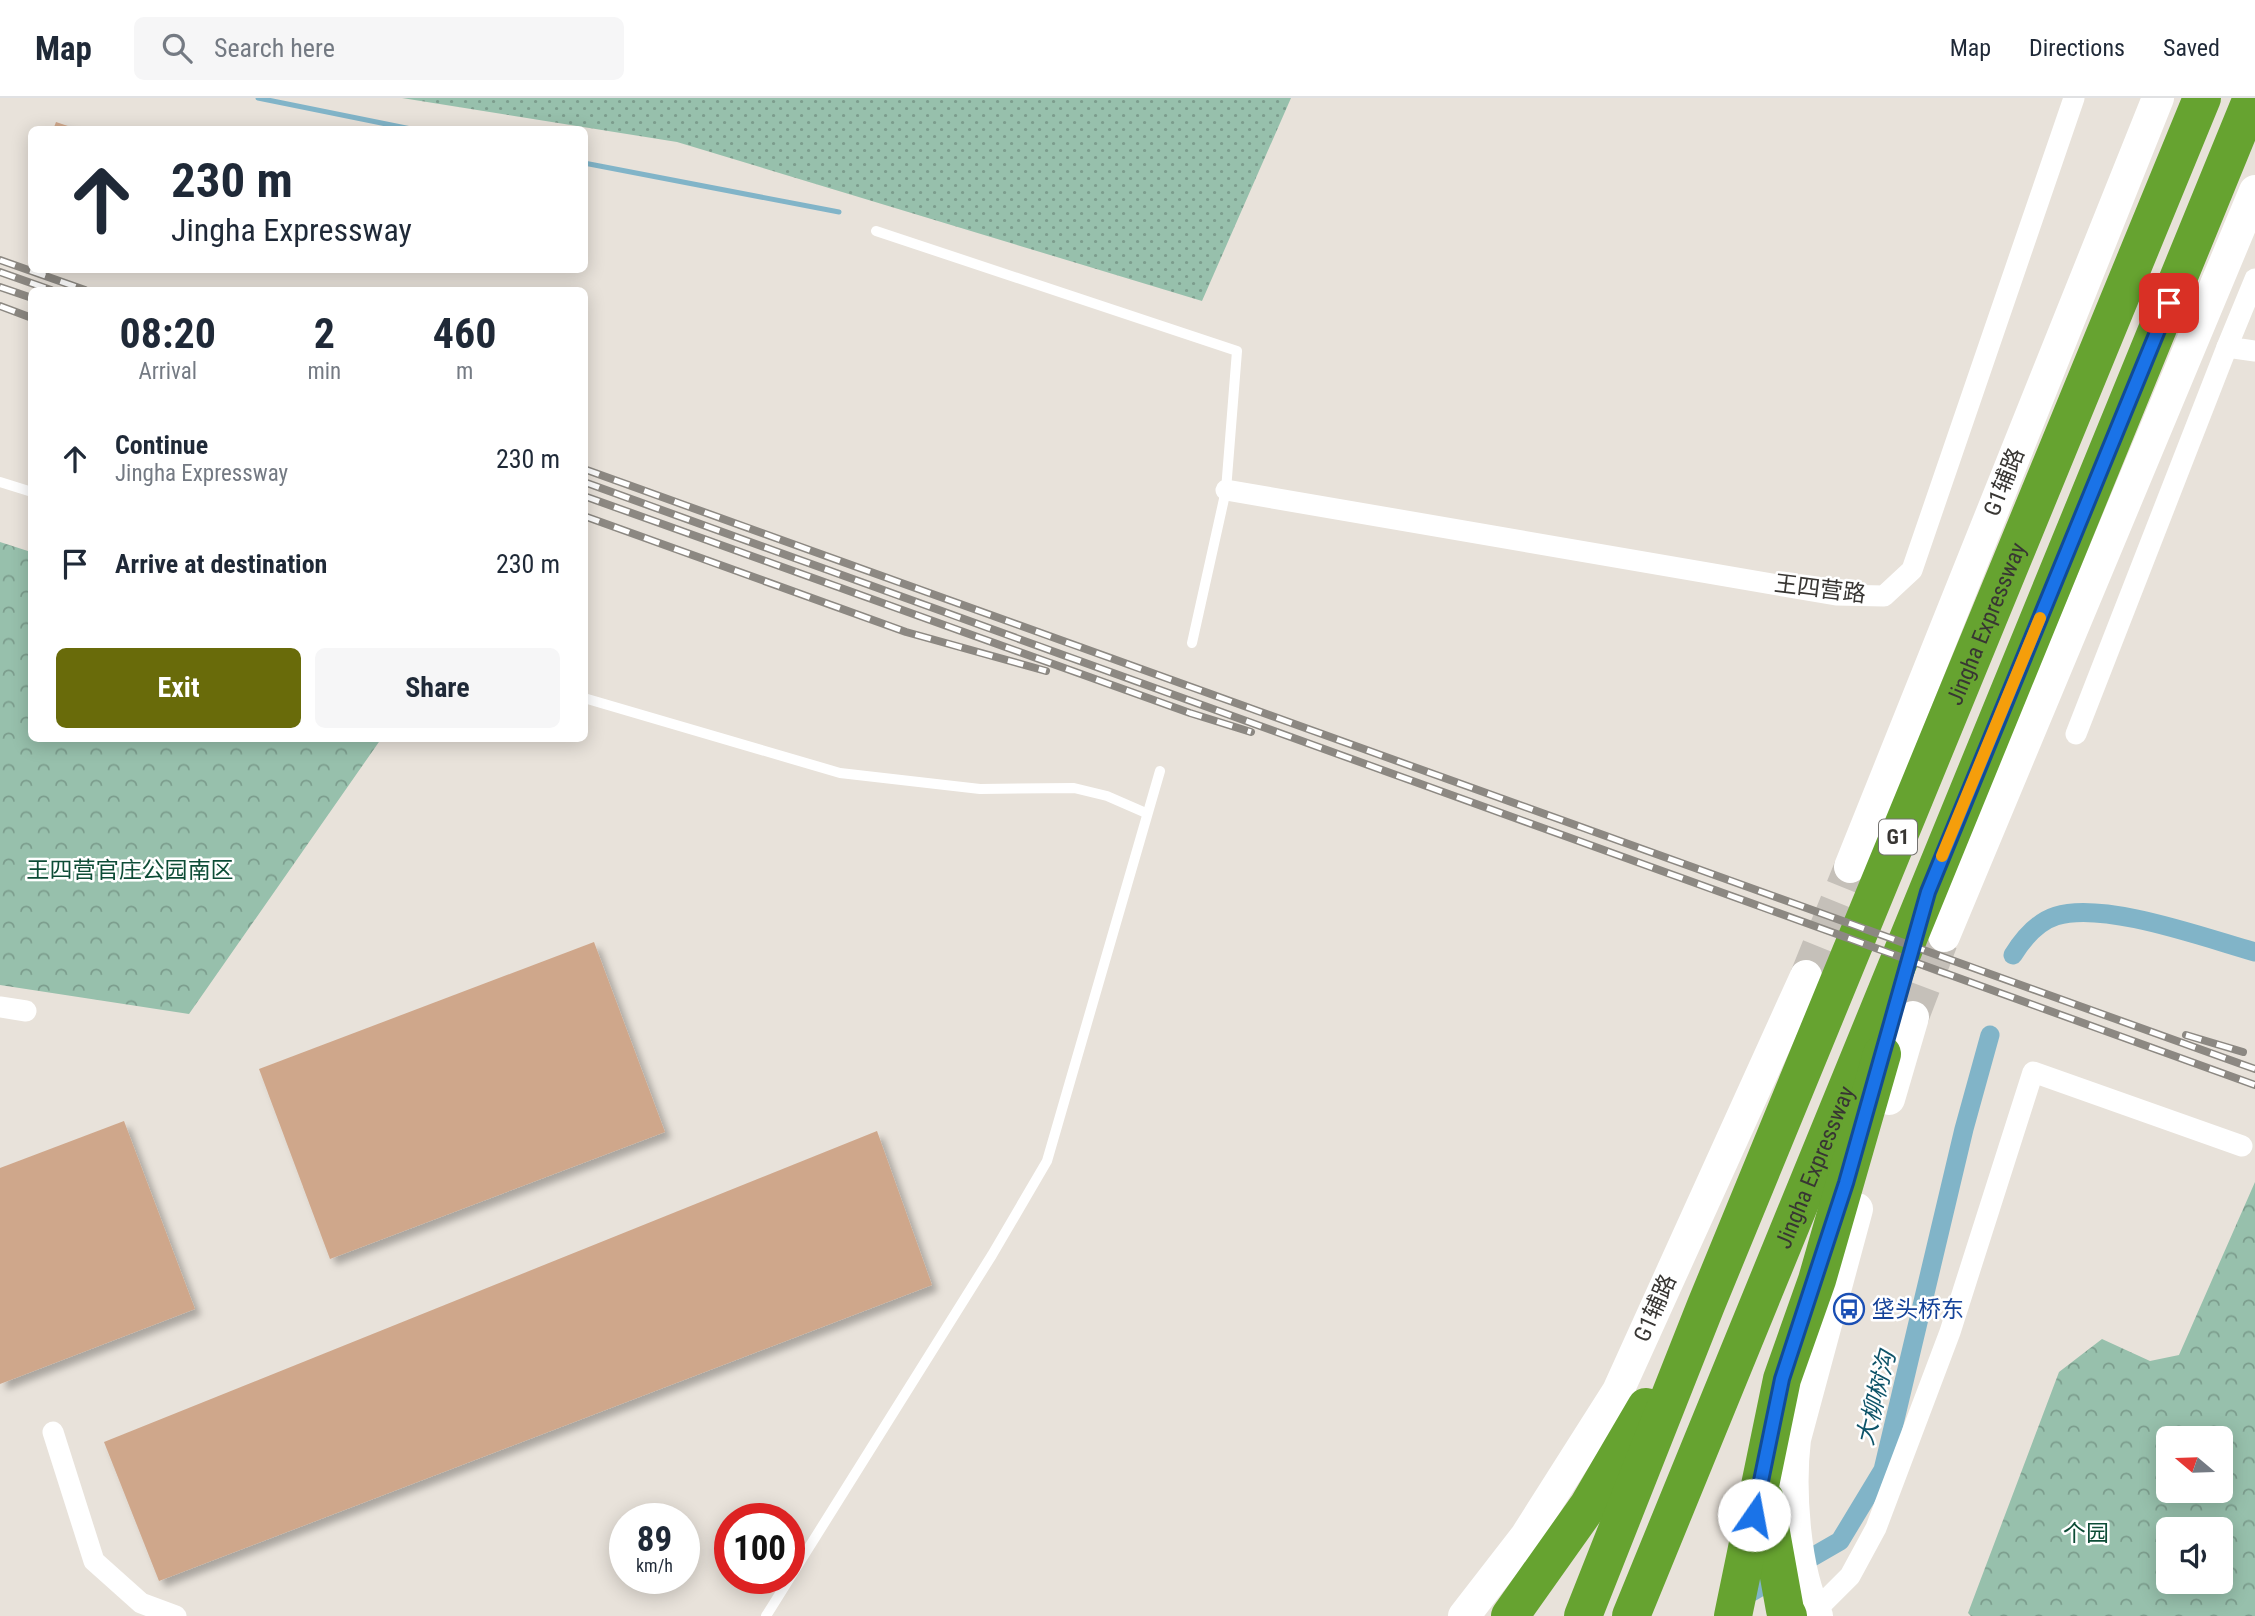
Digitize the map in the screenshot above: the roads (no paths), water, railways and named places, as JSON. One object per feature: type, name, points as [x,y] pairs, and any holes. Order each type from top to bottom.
[{"type":"highway","name":"Jingha Expressway","points":[[1583,1616],[1706,1305],[2202,98]]},
{"type":"highway","name":"Jingha Expressway","points":[[1631,1616],[2252,98]]},
{"type":"highway","points":[[1733,1616],[1782,1379],[1846,1183],[1928,892]]},
{"type":"highway","points":[[1510,1616],[1587,1506],[1706,1305]]},
{"type":"highway","points":[[1762,1476],[1785,1610],[1807,1609]]},
{"type":"main road","name":"G1辅路","points":[[1850,867],[2158,98]]},
{"type":"main road","points":[[1944,936],[2255,191]]},
{"type":"main road","name":"G1辅路","points":[[1464,1616],[1526,1536],[1618,1391],[1806,976]]},
{"type":"main road","points":[[1807,1609],[1791,1475],[1795,1439],[1852,1223],[1913,1017]]},
{"type":"street","name":"王四营路","points":[[1226,490],[1836,595],[1884,596],[1912,570],[2074,98]]},
{"type":"street","points":[[2076,734],[2255,279]]},
{"type":"street","points":[[2227,347],[2255,351]]},
{"type":"street","points":[[0,1007],[26,1010]]},
{"type":"street","points":[[1807,1609],[1850,1576],[1876,1528],[1950,1332],[2033,1072],[2242,1146]]},
{"type":"street","points":[[53,1432],[94,1561],[141,1603],[176,1616]]},
{"type":"lane","points":[[876,231],[1237,351],[1226,490],[1192,643]]},
{"type":"lane","points":[[0,482],[28,491]]},
{"type":"lane","points":[[588,699],[840,773],[980,789],[1074,788],[1107,796],[1146,813]]},
{"type":"lane","points":[[766,1616],[992,1255],[1047,1161],[1160,771]]},
{"type":"waterway","points":[[258,98],[396,126]]},
{"type":"waterway","points":[[588,164],[839,212]]},
{"type":"waterway","name":"大柳树沟","points":[[2013,955],[2026,937],[2043,922],[2056,916],[2076,913],[2100,913],[2155,923],[2255,952]]},
{"type":"waterway","name":"大柳树沟","points":[[1736,1601],[1840,1541],[1883,1470],[1964,1129],[1990,1035]]},
{"type":"tunnel","points":[[1806,976],[1850,867]]},
{"type":"tunnel","points":[[1913,1017],[1944,936]]},
{"type":"railway","points":[[0,260],[28,270]]},
{"type":"railway","points":[[0,272],[42,287]]},
{"type":"railway","points":[[37,273],[76,287]]},
{"type":"railway","points":[[0,287],[28,297]]},
{"type":"railway","points":[[0,306],[28,316]]},
{"type":"railway","points":[[588,470],[2255,1069]]},
{"type":"railway","points":[[588,483],[2255,1085]]},
{"type":"railway","points":[[588,497],[1190,713],[1251,732]]},
{"type":"railway","points":[[588,517],[906,632],[1046,671]]},
{"type":"railway","points":[[2186,1035],[2243,1052]]},
{"type":"place","name":"垡头桥东","points":[[1849,1309]]},
{"type":"park label","name":"王四营官庄公园南区","points":[[130,870]]},
{"type":"park label","name":"个园","points":[[2086,1533]]}]
